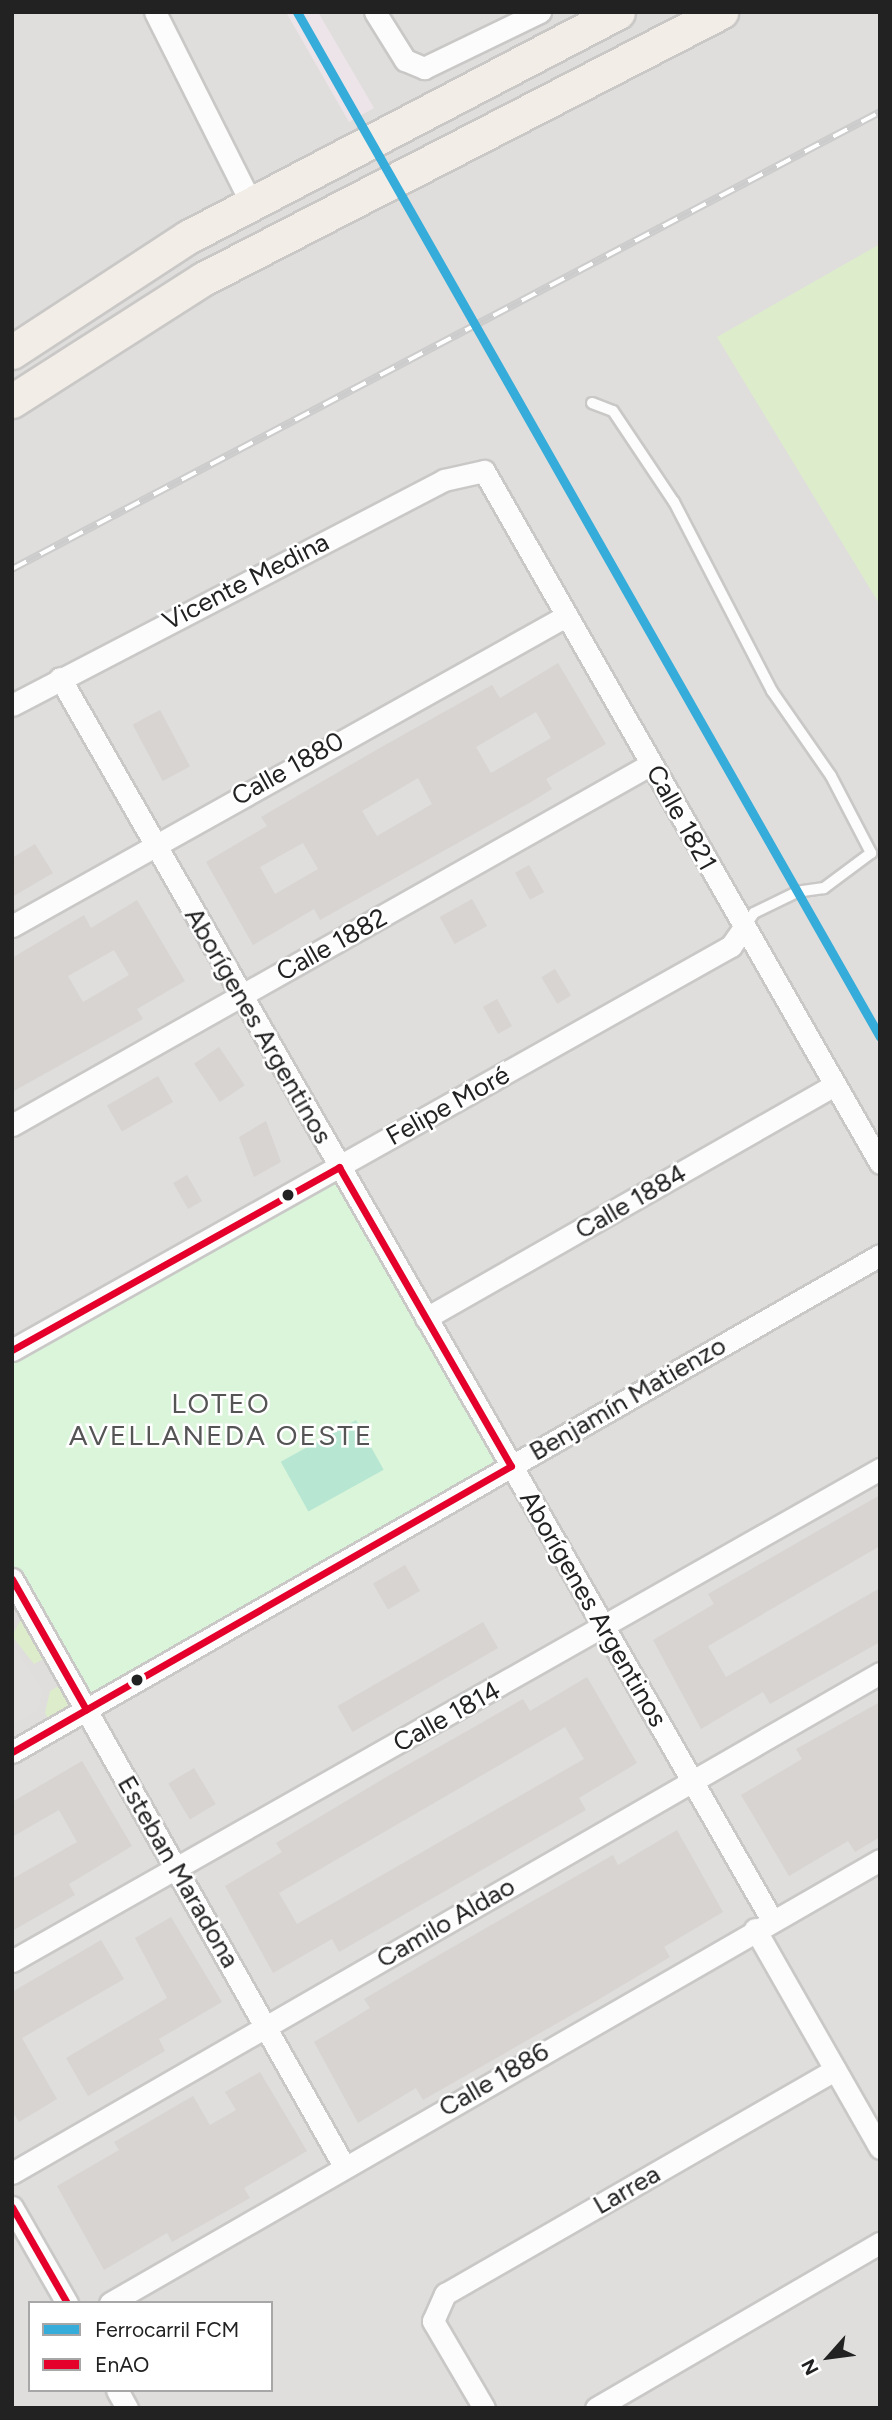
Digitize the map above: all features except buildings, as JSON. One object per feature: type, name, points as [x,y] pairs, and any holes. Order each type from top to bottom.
[{"type":"main road","points":[[12,352],[251,203],[618,12]]},
{"type":"main road","points":[[12,401],[203,279],[716,13]]},
{"type":"street","points":[[155,12],[251,203]]},
{"type":"street","points":[[375,12],[414,67],[435,64],[540,12]]},
{"type":"street","name":"Calle 1821","points":[[484,471],[652,764],[742,930],[880,1163]]},
{"type":"street","name":"Vicente Medina","points":[[12,705],[444,480],[484,471]]},
{"type":"street","name":"Calle 1880","points":[[12,926],[153,843],[566,616]]},
{"type":"street","name":"Aborígenes Argentinos","points":[[60,678],[692,1781],[835,2070],[880,2148]]},
{"type":"street","name":"Calle 1882","points":[[12,1125],[652,764]]},
{"type":"street","name":"Felipe Moré","points":[[12,1350],[731,946],[742,930]]},
{"type":"street","name":"Calle 1884","points":[[426,1318],[835,1085]]},
{"type":"street","name":"Benjamín Matienzo","points":[[12,1752],[880,1255]]},
{"type":"street","name":"Calle 1814","points":[[12,1961],[604,1628],[880,1469]]},
{"type":"street","name":"Esteban Maradona","points":[[12,1579],[19,1609],[86,1709],[344,2166]]},
{"type":"street","name":"Camilo Aldao","points":[[12,2172],[880,1673]]},
{"type":"street","name":"Calle 1886","points":[[113,2301],[880,1860]]},
{"type":"street","name":"Larrea","points":[[484,2408],[433,2321],[445,2294],[835,2070]]},
{"type":"street","points":[[12,2207],[66,2301]]},
{"type":"street","points":[[596,2408],[880,2243]]},
{"type":"street","points":[[118,2392],[127,2408]]},
{"type":"lane","name":"Felipe Moré","points":[[592,403],[612,411],[674,502],[772,691],[831,776],[871,853],[824,888],[797,892],[754,913],[742,930]]},
{"type":"shaded area","points":[[12,12],[880,12],[880,2408],[12,2408]]},
{"type":"shaded area","points":[[286,12],[318,12],[374,108],[349,122]]},
{"type":"shaded area","points":[[12,1644],[43,1691],[37,1711],[12,1725]]},
{"type":"green space","points":[[880,244],[880,605],[717,337]]},
{"type":"green space","points":[[339,1167],[511,1466],[86,1709],[12,1579],[12,1350]]},
{"type":"green space","points":[[356,1420],[384,1470],[308,1512],[281,1462]]},
{"type":"green space","points":[[20,1621],[29,1624],[47,1657],[34,1664],[12,1636]]},
{"type":"green space","points":[[62,1684],[68,1705],[50,1722],[45,1713],[50,1691]]},
{"type":"railway","points":[[12,569],[880,112]]},
{"type":"rail line","name":"FCM","points":[[297,12],[880,1037]]},
{"type":"transit line","name":"EnAO","points":[[12,1350],[339,1167],[511,1466],[12,1752]]},
{"type":"transit line","name":"EnAO","points":[[12,1579],[86,1709]]},
{"type":"transit line","name":"EnAO","points":[[12,2207],[66,2301]]},
{"type":"district","name":"LOTEO AVELLANEDA OESTE","points":[[221,1419]]}]
